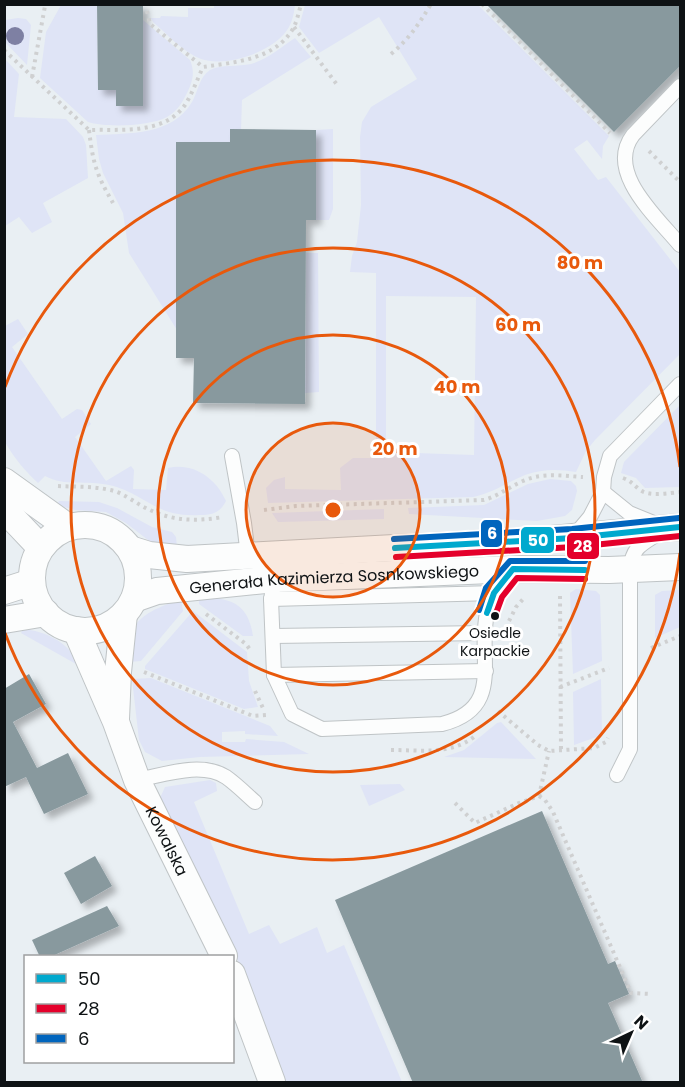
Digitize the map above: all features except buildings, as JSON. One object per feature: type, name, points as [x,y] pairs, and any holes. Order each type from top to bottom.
[{"type":"street","points":[[4,481],[68,527]]},
{"type":"street","points":[[4,509],[41,548]]},
{"type":"street","points":[[85,525],[102,528],[118,536],[130,549],[136,565],[138,582],[129,606],[110,624],[94,630],[76,630],[60,624],[46,613],[36,598],[32,582],[33,564],[41,548],[53,536],[68,527],[85,525]]},
{"type":"street","name":"Generała Kazimierza Sosnkowskiego","points":[[130,549],[167,558],[248,556],[573,538],[674,527]]},
{"type":"street","name":"Generała Kazimierza Sosnkowskiego","points":[[129,606],[157,591],[273,589],[513,569],[681,567]]},
{"type":"street","points":[[4,591],[32,582]]},
{"type":"street","name":"Kowalska","points":[[116,722],[118,672],[129,606]]},
{"type":"street","points":[[4,620],[46,613]]},
{"type":"street","name":"Kowalska","points":[[76,630],[116,722],[137,780],[223,955]]},
{"type":"street","points":[[234,979],[272,1083]]},
{"type":"lane","points":[[681,86],[633,135],[627,143],[623,162],[633,188],[681,245]]},
{"type":"lane","points":[[573,538],[590,517],[603,492],[607,464],[615,449],[681,384]]},
{"type":"lane","points":[[232,456],[248,556]]},
{"type":"lane","points":[[603,492],[629,513],[674,527]]},
{"type":"lane","points":[[617,775],[630,749],[630,569],[632,555],[642,544],[674,527]]},
{"type":"lane","points":[[494,593],[273,589],[274,675],[292,714],[322,729],[442,724],[459,720],[482,696],[486,671],[484,633],[488,613],[494,593],[513,569]]},
{"type":"lane","points":[[273,636],[484,633]]},
{"type":"lane","points":[[274,675],[486,671]]},
{"type":"lane","points":[[137,780],[195,770],[212,770],[226,777],[255,802]]},
{"type":"path","points":[[147,11],[150,24],[202,67],[252,59],[280,43],[294,27],[301,4]]},
{"type":"path","points":[[391,54],[406,42],[418,27],[430,4]]},
{"type":"path","points":[[482,4],[613,135]]},
{"type":"path","points":[[32,78],[45,6]]},
{"type":"path","points":[[294,27],[338,86]]},
{"type":"path","points":[[4,50],[88,130],[97,176],[113,203]]},
{"type":"path","points":[[88,130],[146,128],[163,123],[184,106],[202,67]]},
{"type":"path","points":[[29,501],[41,489],[52,484],[98,488],[116,492],[143,507],[174,519],[209,520],[296,506],[484,500],[521,482],[543,475],[622,478],[630,480],[641,491],[648,494],[681,492]]},
{"type":"path","points":[[560,592],[561,750]]},
{"type":"path","points":[[649,637],[649,649],[681,636]]},
{"type":"path","points":[[560,687],[610,667],[610,678]]},
{"type":"path","points":[[138,669],[253,716],[266,715]]},
{"type":"path","points":[[498,711],[538,745],[549,751],[594,748],[606,742],[610,733]]},
{"type":"path","points":[[539,796],[549,751]]},
{"type":"path","points":[[455,804],[475,823],[539,796]]},
{"type":"path","points":[[539,796],[553,812],[632,993],[652,994]]},
{"type":"shaded area","points":[[61,5],[97,5],[98,90],[116,90],[116,106],[143,105],[143,20],[190,60],[192,80],[177,109],[160,120],[140,124],[106,125],[88,122],[40,78],[46,32]]},
{"type":"shaded area","points":[[214,5],[295,5],[289,27],[283,36],[262,50],[224,61],[212,61],[194,56],[151,18],[188,17],[188,8],[214,8]]},
{"type":"shaded area","points":[[305,5],[478,5],[609,136],[603,146],[602,159],[587,140],[574,149],[598,180],[606,177],[680,272],[680,354],[595,440],[586,451],[576,472],[550,470],[531,473],[473,497],[268,503],[266,488],[274,480],[285,477],[285,489],[341,490],[340,468],[353,458],[376,458],[376,273],[350,272],[357,242],[361,205],[360,137],[362,122],[371,107],[417,79],[379,17],[319,53],[299,27]],"holes":[[[386,296],[476,297],[474,455],[386,452]]]},
{"type":"shaded area","points":[[26,19],[31,25],[27,65],[5,42],[5,20]]},
{"type":"shaded area","points":[[295,38],[311,57],[242,100],[241,130],[230,130],[230,142],[177,330],[129,253],[123,213],[103,173],[96,135],[136,133],[162,127],[183,113],[210,70],[257,62]]},
{"type":"shaded area","points":[[4,58],[19,74],[14,117],[66,119],[83,137],[86,145],[88,178],[43,203],[52,222],[32,233],[19,217],[5,226]]},
{"type":"shaded area","points":[[333,129],[333,209],[329,220],[316,220],[316,130]]},
{"type":"shaded area","points":[[306,253],[318,253],[319,392],[305,393]]},
{"type":"shaded area","points":[[18,319],[28,334],[12,347],[62,419],[77,409],[82,410],[91,424],[75,437],[106,481],[131,466],[134,470],[133,489],[166,490],[168,468],[186,467],[203,474],[216,485],[226,501],[221,508],[208,514],[185,515],[161,509],[132,493],[109,485],[60,481],[45,476],[38,483],[20,464],[5,442],[5,326]]},
{"type":"shaded area","points":[[680,405],[680,487],[645,488],[636,478],[621,473],[624,462]]},
{"type":"shaded area","points":[[550,479],[571,481],[576,486],[577,491],[572,510],[565,516],[537,521],[409,514],[408,508],[484,505],[528,484]]},
{"type":"shaded area","points":[[59,501],[99,502],[117,508],[152,527],[172,532],[176,537],[177,547],[152,543],[126,523],[106,512],[75,510],[57,505]]},
{"type":"shaded area","points":[[384,509],[384,519],[278,522],[272,513]]},
{"type":"shaded area","points":[[576,589],[596,591],[600,595],[602,661],[573,674],[570,593]]},
{"type":"shaded area","points":[[680,590],[680,627],[655,638],[655,595],[662,591]]},
{"type":"shaded area","points":[[199,598],[219,599],[235,604],[247,616],[253,636],[243,636],[199,604]]},
{"type":"shaded area","points":[[181,600],[183,611],[141,661],[129,662],[130,640],[134,626],[159,608]]},
{"type":"shaded area","points":[[193,611],[247,652],[249,681],[258,707],[244,709],[145,669],[145,666]]},
{"type":"shaded area","points":[[23,629],[39,632],[55,639],[68,649],[78,663],[76,664],[21,633]]},
{"type":"shaded area","points":[[151,678],[270,726],[278,736],[245,734],[245,731],[222,732],[222,742],[245,742],[246,739],[284,742],[309,754],[200,757],[162,761],[145,752],[139,740],[132,679]]},
{"type":"shaded area","points":[[601,679],[602,735],[574,745],[573,692]]},
{"type":"shaded area","points":[[501,722],[536,759],[444,757],[464,750]]},
{"type":"shaded area","points":[[210,780],[216,783],[217,791],[194,802],[249,934],[269,925],[280,944],[317,927],[327,953],[344,945],[402,1082],[283,1082],[242,969],[160,798],[165,787]]},
{"type":"shaded area","points":[[400,784],[405,790],[369,806],[360,785]]},
{"type":"transit line","name":"6","points":[[394,539],[572,529],[679,518]]},
{"type":"transit line","name":"50","points":[[395,548],[573,538],[680,527]]},
{"type":"transit line","name":"28","points":[[396,557],[574,547],[680,536]]},
{"type":"transit line","name":"6","points":[[479,610],[486,588],[510,561],[585,561]]},
{"type":"transit line","name":"50","points":[[487,613],[494,593],[513,569],[585,570]]},
{"type":"transit line","name":"28","points":[[495,616],[502,597],[517,578],[585,579]]},
{"type":"place","name":"Osiedle Karpackie","points":[[495,616]]}]
